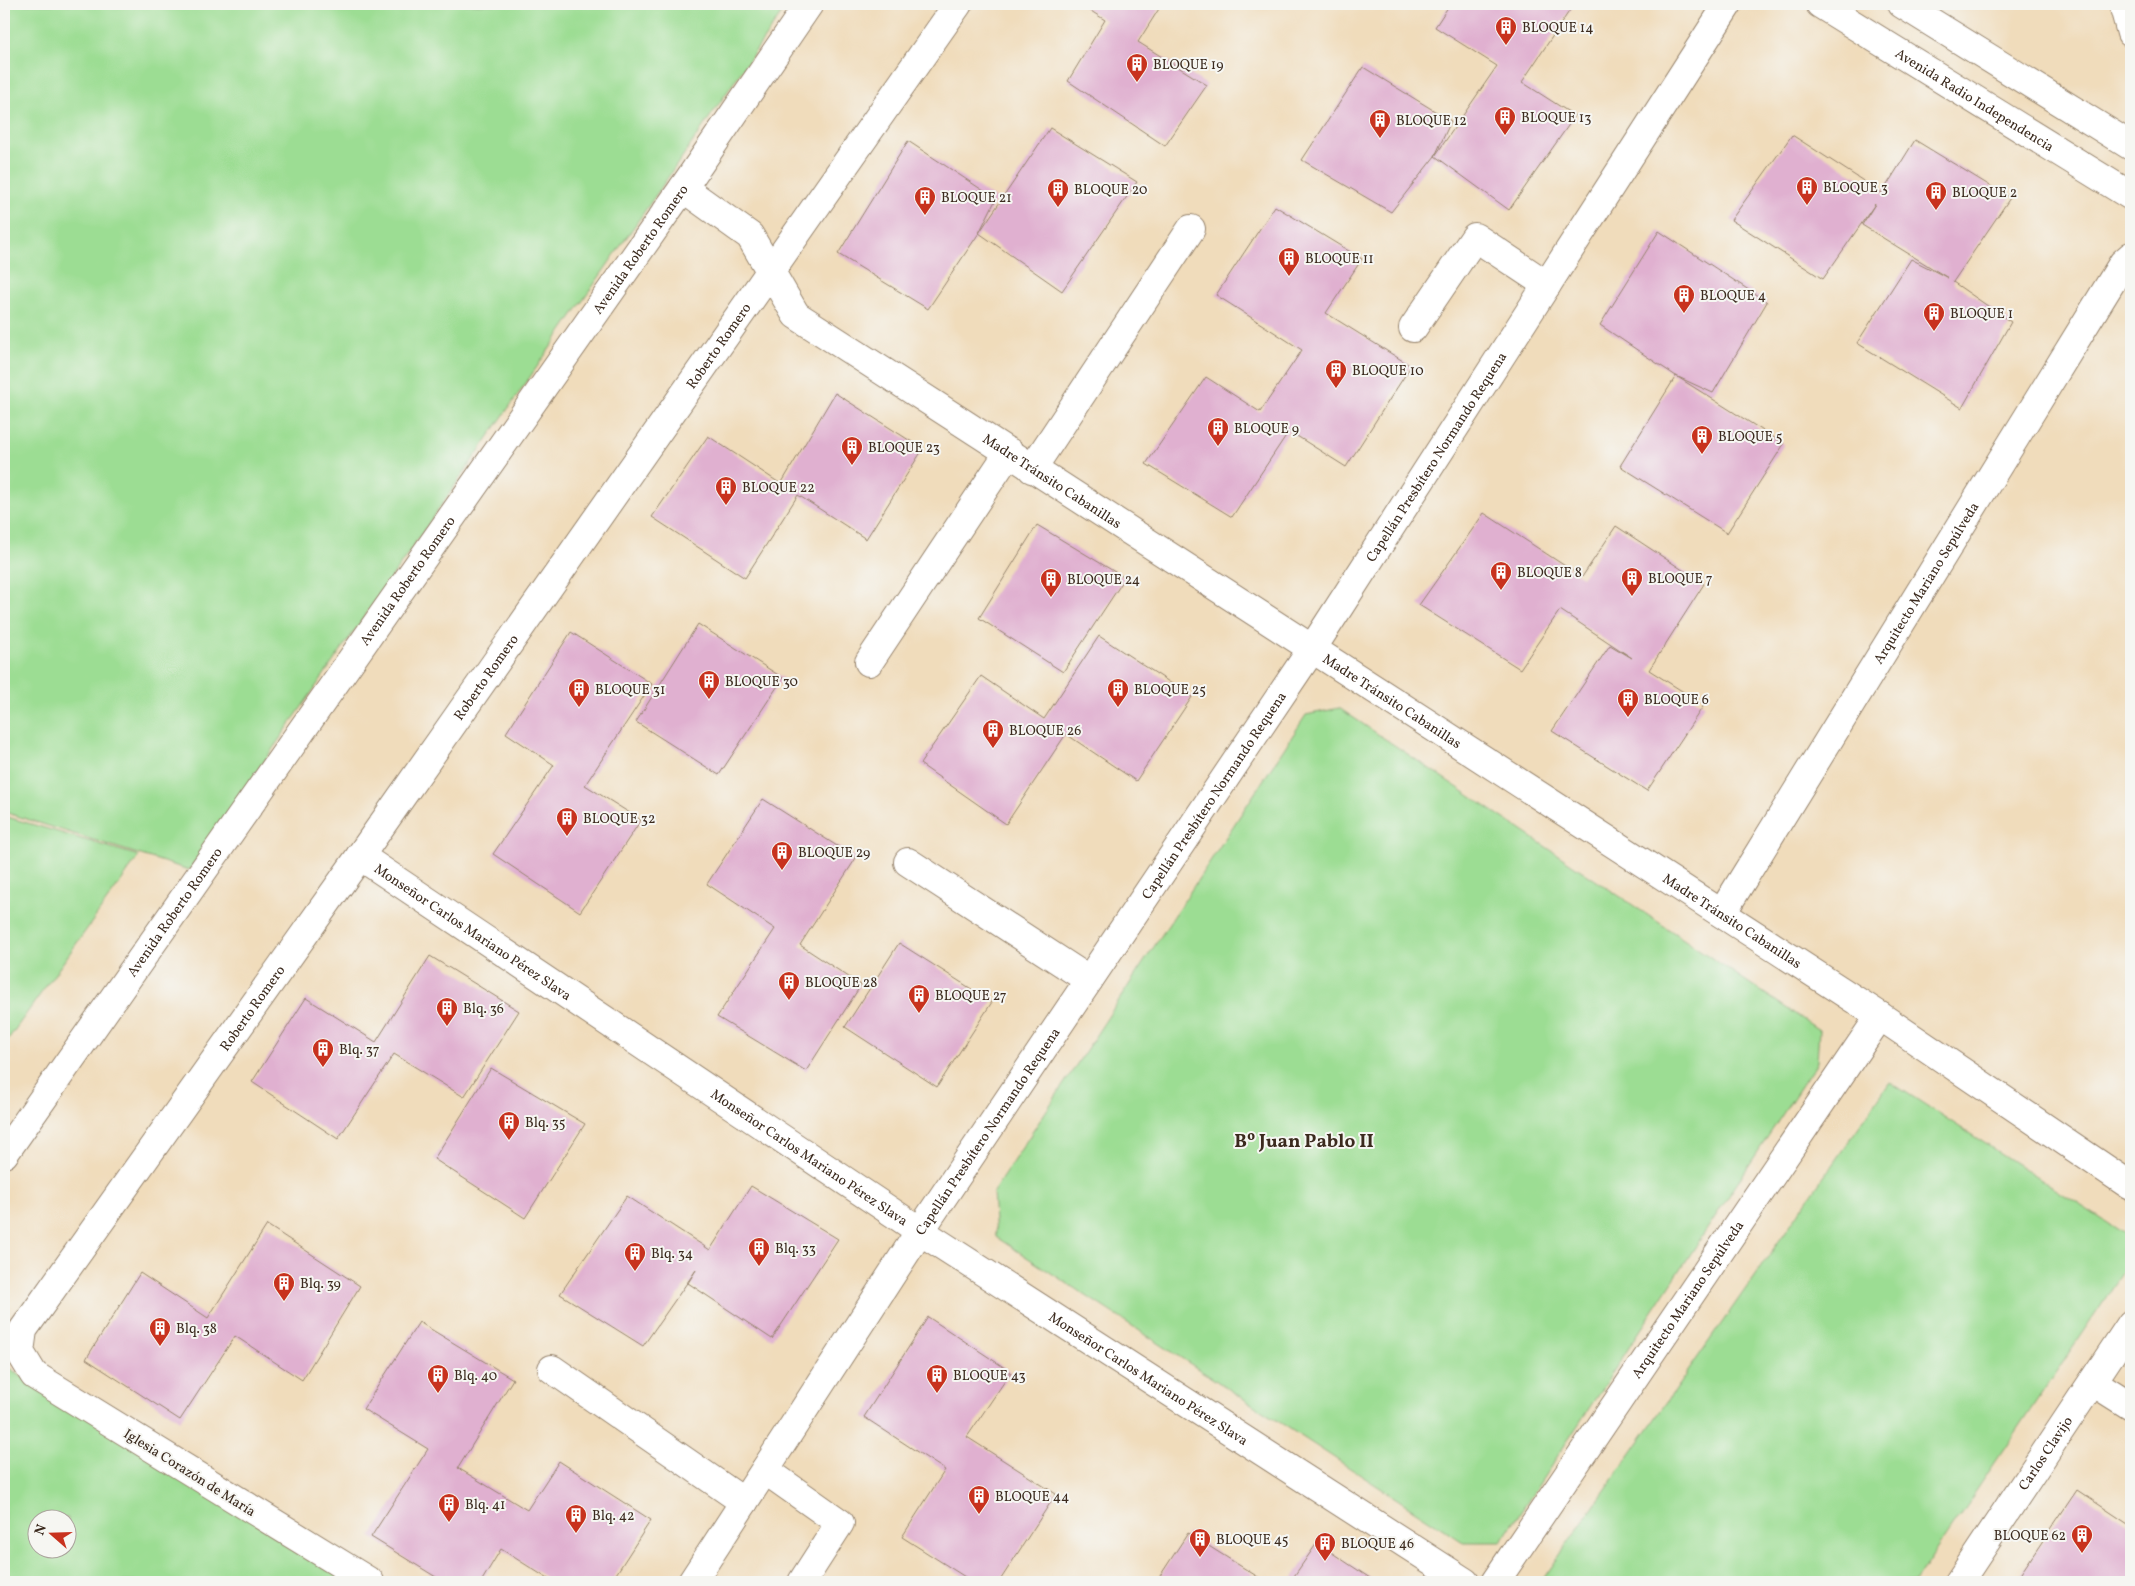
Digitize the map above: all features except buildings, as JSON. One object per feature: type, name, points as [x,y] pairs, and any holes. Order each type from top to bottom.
[{"type":"street","name":"Avenida Roberto Romero","points":[[4,1154],[683,188],[809,4]]},
{"type":"street","name":"Roberto Romero","points":[[20,1352],[23,1330],[360,856],[958,4]]},
{"type":"street","name":"Capellán Presbítero Normando Requena","points":[[692,1582],[920,1231],[1312,649],[1728,4]]},
{"type":"street","name":"Avenida Radio Independencia","points":[[1820,4],[2131,196]]},
{"type":"street","points":[[1902,4],[2131,146]]},
{"type":"street","points":[[2123,4],[2131,34]]},
{"type":"street","name":"Madre Tránsito Cabanillas","points":[[683,188],[750,236],[796,315],[1880,1016],[2131,1186]]},
{"type":"street","points":[[1032,469],[1191,229]]},
{"type":"street","name":"Arquitecto Mariano Sepúlveda","points":[[1722,913],[2127,260],[2131,234]]},
{"type":"street","points":[[1413,328],[1475,237],[1547,285]]},
{"type":"street","points":[[869,662],[1009,452]]},
{"type":"street","name":"Monseñor Carlos Mariano Pérez Slava","points":[[360,856],[920,1231],[1464,1582]]},
{"type":"street","points":[[908,862],[1089,980]]},
{"type":"street","name":"Arquitecto Mariano Sepúlveda","points":[[1495,1582],[1880,1016]]},
{"type":"street","name":"Carlos Clavijo","points":[[1959,1582],[2131,1324]]},
{"type":"street","name":"Iglesia Corazón de María","points":[[20,1352],[34,1375],[370,1582]]},
{"type":"street","points":[[552,1370],[744,1502]]},
{"type":"street","points":[[2093,1382],[2131,1406]]},
{"type":"street","points":[[765,1470],[840,1523],[802,1582]]},
{"type":"green space","points":[[4,4],[788,4],[189,870],[4,812]]},
{"type":"green space","points":[[1339,708],[1819,1030],[1817,1062],[1501,1542],[1463,1542],[996,1237],[993,1192],[1306,715]]},
{"type":"green space","points":[[4,816],[139,856],[4,1045]]},
{"type":"green space","points":[[1890,1082],[2131,1238],[2131,1260],[1915,1582],[1541,1582]]},
{"type":"green space","points":[[4,1365],[354,1582],[4,1582]]},
{"type":"place","name":"BLOQUE 14","points":[[1506,46]]},
{"type":"place","name":"BLOQUE 19","points":[[1137,83]]},
{"type":"place","name":"BLOQUE 13","points":[[1505,136]]},
{"type":"place","name":"BLOQUE 12","points":[[1380,139]]},
{"type":"place","name":"BLOQUE 3","points":[[1807,206]]},
{"type":"place","name":"BLOQUE 20","points":[[1058,208]]},
{"type":"place","name":"BLOQUE 2","points":[[1936,211]]},
{"type":"place","name":"BLOQUE 21","points":[[925,216]]},
{"type":"place","name":"BLOQUE 11","points":[[1289,277]]},
{"type":"place","name":"BLOQUE 4","points":[[1684,314]]},
{"type":"place","name":"BLOQUE 1","points":[[1934,332]]},
{"type":"place","name":"BLOQUE 10","points":[[1336,389]]},
{"type":"place","name":"BLOQUE 9","points":[[1218,447]]},
{"type":"place","name":"BLOQUE 5","points":[[1702,455]]},
{"type":"place","name":"BLOQUE 23","points":[[852,466]]},
{"type":"place","name":"BLOQUE 22","points":[[726,506]]},
{"type":"place","name":"BLOQUE 8","points":[[1501,591]]},
{"type":"place","name":"BLOQUE 7","points":[[1632,597]]},
{"type":"place","name":"BLOQUE 24","points":[[1051,598]]},
{"type":"place","name":"BLOQUE 30","points":[[709,700]]},
{"type":"place","name":"BLOQUE 31","points":[[579,708]]},
{"type":"place","name":"BLOQUE 25","points":[[1118,708]]},
{"type":"place","name":"BLOQUE 6","points":[[1628,718]]},
{"type":"place","name":"BLOQUE 26","points":[[993,749]]},
{"type":"place","name":"BLOQUE 32","points":[[567,837]]},
{"type":"place","name":"BLOQUE 29","points":[[782,871]]},
{"type":"place","name":"BLOQUE 28","points":[[789,1001]]},
{"type":"place","name":"BLOQUE 27","points":[[919,1014]]},
{"type":"place","name":"Blq. 36","points":[[447,1027]]},
{"type":"place","name":"Blq. 37","points":[[323,1068]]},
{"type":"place","name":"Blq. 35","points":[[509,1141]]},
{"type":"place","name":"Blq. 33","points":[[759,1267]]},
{"type":"place","name":"Blq. 34","points":[[635,1272]]},
{"type":"place","name":"Blq. 39","points":[[284,1302]]},
{"type":"place","name":"Blq. 38","points":[[160,1347]]},
{"type":"place","name":"Blq. 40","points":[[438,1394]]},
{"type":"place","name":"BLOQUE 43","points":[[937,1394]]},
{"type":"place","name":"BLOQUE 44","points":[[979,1515]]},
{"type":"place","name":"Blq. 41","points":[[449,1523]]},
{"type":"place","name":"Blq. 42","points":[[576,1534]]},
{"type":"place","name":"BLOQUE 62","points":[[2082,1554]]},
{"type":"place","name":"BLOQUE 45","points":[[1200,1558]]},
{"type":"place","name":"BLOQUE 46","points":[[1325,1562]]},
{"type":"district","name":"Bº Juan Pablo II","points":[[1304,1140]]}]
